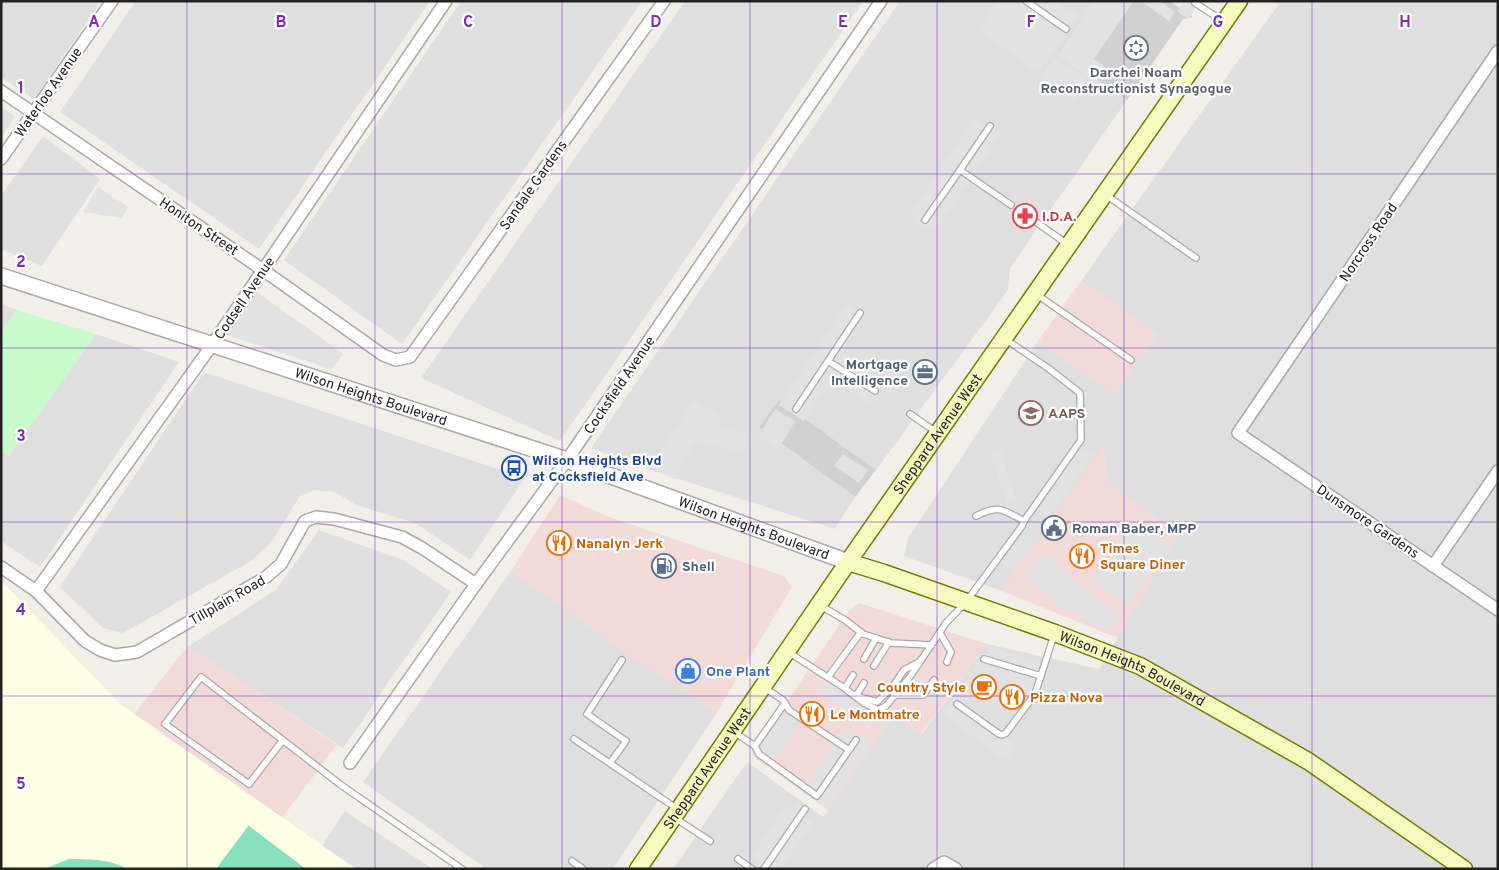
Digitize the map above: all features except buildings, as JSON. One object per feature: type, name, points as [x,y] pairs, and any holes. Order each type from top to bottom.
[{"type":"main road","name":"Sheppard Avenue West","points":[[638,869],[848,562],[1239,1]]},
{"type":"main road","name":"Wilson Heights Boulevard","points":[[848,562],[1055,633],[1140,666],[1308,761],[1464,869]]},
{"type":"street","name":"Waterloo Avenue","points":[[1,159],[112,1]]},
{"type":"street","name":"Codsell Avenue","points":[[36,591],[212,345],[446,1]]},
{"type":"street","name":"Sandale Gardens","points":[[396,360],[410,357],[664,1]]},
{"type":"street","name":"Cocksfield Avenue","points":[[350,763],[476,584],[567,460],[881,1]]},
{"type":"street","name":"Norcross Road","points":[[1238,433],[1498,51]]},
{"type":"street","name":"Honiton Street","points":[[1,91],[383,354],[396,360]]},
{"type":"street","name":"Wilson Heights Boulevard","points":[[1,276],[567,460],[848,562]]},
{"type":"street","name":"Dunsmore Gardens","points":[[1238,433],[1498,610]]},
{"type":"street","points":[[1433,566],[1498,471]]},
{"type":"street","name":"Tillplain Road","points":[[1,567],[36,591],[85,641],[100,650],[115,655],[137,652],[266,577],[281,564],[305,521],[316,517],[334,519],[402,537],[476,584]]},
{"type":"street","points":[[933,869],[944,862],[956,869]]},
{"type":"lane","points":[[1026,1],[1066,29]]},
{"type":"lane","points":[[1196,1],[1195,3],[1225,22]]},
{"type":"lane","points":[[925,220],[990,126]]},
{"type":"lane","points":[[960,170],[1011,205]]},
{"type":"lane","points":[[1104,194],[1196,258]]},
{"type":"lane","points":[[1036,222],[1068,245]]},
{"type":"lane","points":[[1035,294],[1131,360]]},
{"type":"lane","points":[[796,409],[860,313]]},
{"type":"lane","points":[[787,651],[856,696],[864,704],[878,710],[886,706],[946,623],[966,602],[1016,534],[1080,440],[1080,393],[1004,338]]},
{"type":"lane","points":[[828,361],[875,391]]},
{"type":"lane","points":[[910,414],[938,433]]},
{"type":"lane","points":[[976,516],[989,509],[1001,509],[1024,521]]},
{"type":"lane","points":[[819,605],[861,632],[876,638],[889,642],[931,645]]},
{"type":"lane","points":[[828,677],[861,632]]},
{"type":"lane","points":[[940,633],[951,652],[947,662]]},
{"type":"lane","points":[[957,704],[999,734],[1008,732],[1035,694],[1055,633]]},
{"type":"lane","points":[[864,659],[876,638]]},
{"type":"lane","points":[[874,666],[889,642]]},
{"type":"lane","points":[[984,659],[1041,676]]},
{"type":"lane","points":[[610,763],[626,741],[587,714],[622,660]]},
{"type":"lane","points":[[856,696],[878,702],[893,686],[904,670],[920,661]]},
{"type":"lane","points":[[844,688],[853,675]]},
{"type":"lane","points":[[283,740],[249,784],[165,724],[201,677],[341,784],[462,869]]},
{"type":"lane","points":[[894,695],[923,695],[934,680]]},
{"type":"lane","points":[[856,696],[864,682]]},
{"type":"lane","points":[[763,686],[783,700],[789,710],[849,750]]},
{"type":"lane","points":[[755,746],[785,703]]},
{"type":"lane","points":[[732,731],[755,746],[759,754],[818,796],[856,740]]},
{"type":"lane","points":[[574,739],[610,763],[710,841]]},
{"type":"lane","points":[[764,869],[805,809]]},
{"type":"lane","points":[[738,859],[752,869]]},
{"type":"lane","points":[[572,862],[583,869]]},
{"type":"shaded area","points":[[1,1],[101,1],[34,99],[1,77]]},
{"type":"shaded area","points":[[136,1],[430,1],[259,249],[60,112]]},
{"type":"shaded area","points":[[461,1],[642,1],[402,344],[284,260]]},
{"type":"shaded area","points":[[685,1],[863,1],[560,441],[421,378]]},
{"type":"shaded area","points":[[900,1],[1095,1],[1059,52],[1127,100],[1010,268],[1008,290],[876,470],[779,400],[760,428],[855,497],[835,529],[644,468],[591,448]]},
{"type":"shaded area","points":[[998,1],[1056,1],[1078,16],[1039,73],[978,31]]},
{"type":"shaded area","points":[[1094,1],[1134,1],[1094,59],[1104,66],[1094,81],[1057,55]]},
{"type":"shaded area","points":[[1095,1],[1170,1],[1193,17],[1183,19],[1127,100],[1058,52]]},
{"type":"shaded area","points":[[1141,1],[1160,1],[1175,12],[1169,21]]},
{"type":"shaded area","points":[[1184,1],[1200,1],[1188,19],[1177,11]]},
{"type":"shaded area","points":[[1281,1],[1498,1],[1498,869],[673,869],[747,762],[823,817],[894,714],[921,735],[987,644],[1099,669],[1178,536],[1107,482],[1103,445],[1002,591],[904,556],[908,538],[1038,341],[1114,394],[1157,334],[1081,281]]},
{"type":"shaded area","points":[[1054,57],[1088,79],[1074,100],[1041,78]]},
{"type":"shaded area","points":[[1,107],[15,116],[1,138]]},
{"type":"shaded area","points":[[974,118],[1000,135],[937,230],[929,225],[925,231],[913,223],[916,219],[910,215]]},
{"type":"shaded area","points":[[43,136],[100,179],[42,266],[1,249],[1,196]]},
{"type":"shaded area","points":[[98,187],[128,207],[122,218],[83,212]]},
{"type":"shaded area","points":[[1081,281],[1157,334],[1114,394],[1038,341]]},
{"type":"shaded area","points":[[257,292],[344,354],[331,369],[226,335]]},
{"type":"shaded area","points":[[847,303],[866,315],[842,352],[886,381],[870,405],[832,379],[804,421],[779,405]]},
{"type":"shaded area","points":[[1,304],[17,310],[1,333]]},
{"type":"shaded area","points":[[96,334],[179,362],[40,567],[1,541],[1,451],[9,456]]},
{"type":"shaded area","points":[[204,372],[525,478],[470,560],[415,523],[356,505],[335,492],[314,490],[299,497],[272,542],[251,561],[123,633],[103,628],[60,587]]},
{"type":"shaded area","points":[[694,399],[722,418],[717,427],[747,433],[747,452],[695,443],[673,479],[651,467]]},
{"type":"shaded area","points":[[779,400],[876,470],[855,497],[759,427]]},
{"type":"shaded area","points":[[775,409],[795,421],[778,450],[758,437]]},
{"type":"shaded area","points":[[1103,444],[1107,482],[1178,536],[1118,638],[1002,591]]},
{"type":"shaded area","points":[[1082,447],[1093,455],[1050,518],[1038,510]]},
{"type":"shaded area","points":[[1000,448],[1017,501],[1007,504],[990,452]]},
{"type":"shaded area","points":[[843,454],[868,470],[859,483],[834,466]]},
{"type":"shaded area","points":[[560,495],[609,517],[784,576],[792,587],[717,712],[609,641],[511,571]]},
{"type":"shaded area","points":[[1134,523],[1170,548],[1128,607],[1092,581]]},
{"type":"shaded area","points":[[319,530],[403,560],[451,592],[343,748],[187,647],[276,590]]},
{"type":"shaded area","points":[[1025,531],[1036,539],[1013,571],[1002,563]]},
{"type":"shaded area","points":[[1046,552],[1082,587],[1121,616],[1109,632],[1063,609],[1025,576]]},
{"type":"shaded area","points":[[511,571],[609,641],[717,712],[613,869],[487,869],[363,782]]},
{"type":"shaded area","points":[[1,583],[120,704],[356,869],[1,869]]},
{"type":"shaded area","points":[[859,603],[987,644],[920,735],[894,714],[828,810],[751,755],[847,613]]},
{"type":"shaded area","points":[[187,647],[337,745],[282,818],[134,714]]},
{"type":"shaded area","points":[[990,647],[1049,666],[1033,692],[973,671]]},
{"type":"shaded area","points":[[916,676],[943,694],[936,704],[909,685]]},
{"type":"shaded area","points":[[825,681],[876,717],[869,727],[819,691]]},
{"type":"shaded area","points":[[953,698],[1017,745],[1006,761],[942,713]]},
{"type":"shaded area","points":[[780,710],[799,724],[771,764],[751,751]]},
{"type":"shaded area","points":[[847,727],[871,744],[827,809],[802,792]]},
{"type":"shaded area","points":[[798,804],[808,810],[804,817],[813,822],[781,869],[757,869],[761,862],[752,856],[785,806],[793,811]]},
{"type":"shaded area","points":[[345,811],[433,869],[356,869],[322,846]]},
{"type":"green space","points":[[17,310],[96,334],[9,456],[1,451],[1,333]]},
{"type":"green space","points":[[249,826],[306,869],[216,869]]},
{"type":"green space","points":[[69,859],[107,861],[128,869],[44,869]]},
{"type":"place","name":"Darchei Noam Reconstructionist Synagogue","points":[[1136,48]]},
{"type":"place","name":"I.D.A.","points":[[1025,216]]},
{"type":"place","name":"Mortgage Intelligence","points":[[925,372]]},
{"type":"place","name":"AAPS","points":[[1031,413]]},
{"type":"place","name":"Wilson Heights Blvd at Cocksfield Ave","points":[[514,468]]},
{"type":"place","name":"Roman Baber, MPP","points":[[1054,528]]},
{"type":"place","name":"Nanalyn Jerk","points":[[559,543]]},
{"type":"place","name":"Times Square Diner","points":[[1082,556]]},
{"type":"place","name":"Shell","points":[[664,566]]},
{"type":"place","name":"One Plant","points":[[688,671]]},
{"type":"place","name":"Country Style","points":[[984,687]]},
{"type":"place","name":"Pizza Nova","points":[[1012,697]]},
{"type":"place","name":"Le Montmatre","points":[[812,714]]}]
